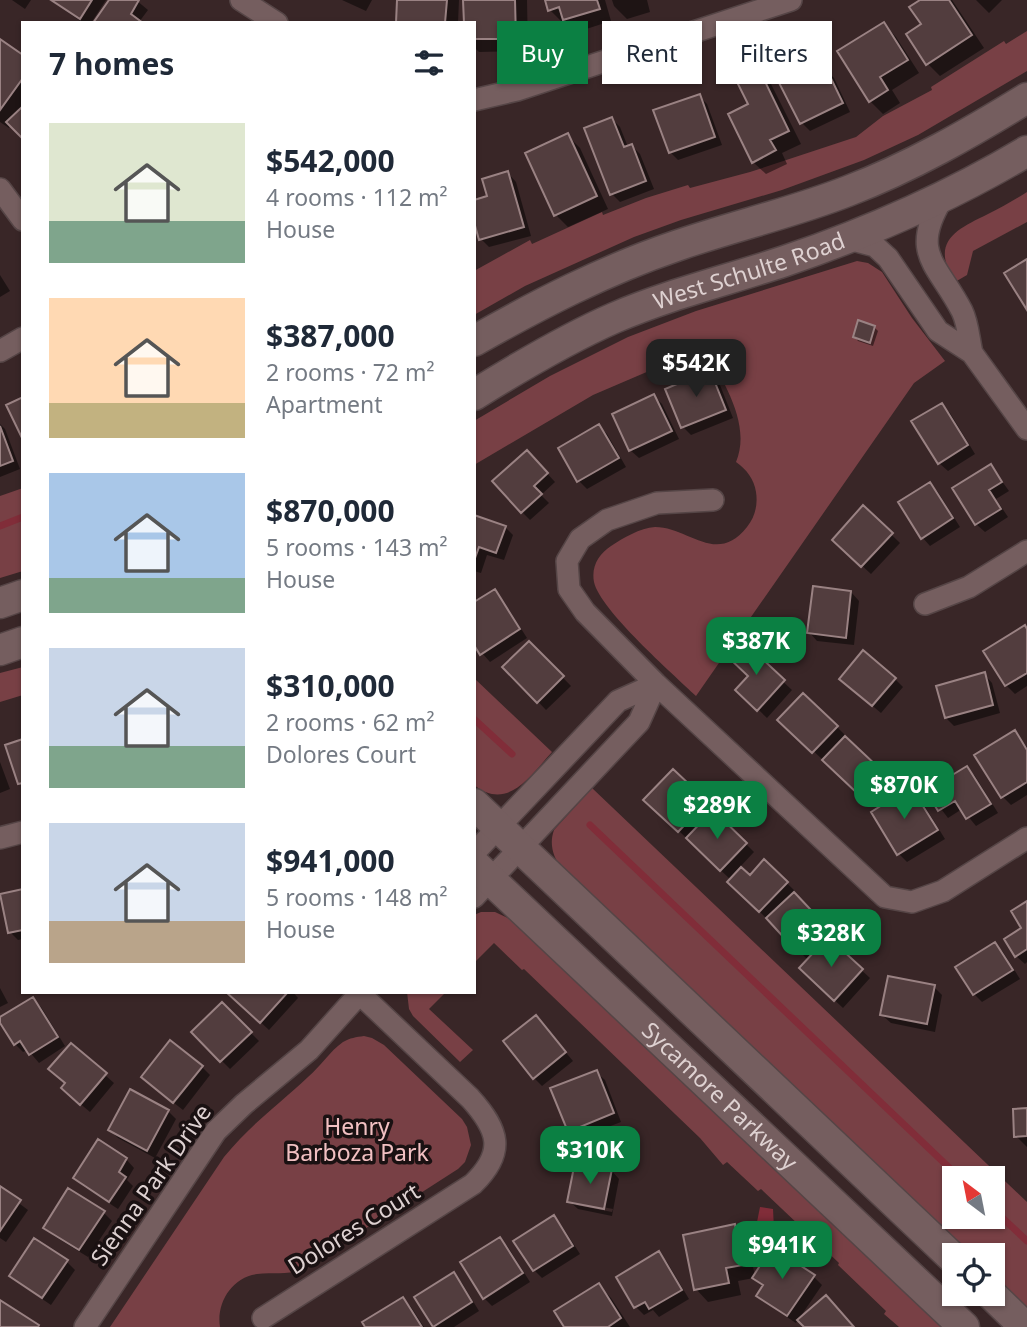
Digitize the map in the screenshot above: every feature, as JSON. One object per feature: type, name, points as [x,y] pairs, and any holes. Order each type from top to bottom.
[{"type":"main road","name":"West Schulte Road","points":[[476,340],[533,307],[612,270],[676,246],[849,191],[927,155],[1027,98]]},
{"type":"main road","name":"West Schulte Road","points":[[476,394],[547,352],[613,318],[676,294],[849,239],[942,199],[1027,151]]},
{"type":"main road","points":[[0,603],[21,596]]},
{"type":"main road","points":[[0,650],[21,643]]},
{"type":"main road","name":"Sycamore Parkway","points":[[476,806],[942,1248]]},
{"type":"main road","name":"Sycamore Parkway","points":[[480,880],[964,1327]]},
{"type":"main road","points":[[1003,1306],[1025,1327]]},
{"type":"street","points":[[241,0],[274,21]]},
{"type":"street","points":[[476,100],[517,90],[791,0]]},
{"type":"street","points":[[0,189],[21,217]]},
{"type":"street","points":[[942,199],[927,230],[927,248],[930,262],[963,313],[972,353]]},
{"type":"street","points":[[849,239],[875,246],[888,258],[938,331],[972,353],[1027,429]]},
{"type":"street","points":[[0,351],[21,339]]},
{"type":"street","points":[[713,500],[657,503],[607,520],[580,539],[567,561],[569,589],[585,612],[656,684],[885,897],[912,902],[943,891],[1027,838]]},
{"type":"street","points":[[925,604],[968,587],[1027,551]]},
{"type":"street","points":[[476,852],[509,837],[639,722],[656,684]]},
{"type":"street","points":[[480,880],[509,837],[618,701],[656,684]]},
{"type":"street","points":[[0,838],[21,833]]},
{"type":"street","name":"Sienna Park Drive","points":[[85,1327],[216,1131],[309,1050],[360,994]]},
{"type":"street","name":"Dolores Court","points":[[263,1318],[473,1184],[488,1170],[495,1152],[495,1133],[486,1115],[362,994]]},
{"type":"green space","points":[[1027,31],[1027,71],[918,135],[864,160],[782,190],[634,237],[525,286],[476,314],[476,270],[530,240],[532,244],[602,212],[603,215],[646,198],[688,185],[690,188],[750,172],[856,137],[883,116],[932,90],[931,87],[1004,41],[1006,44]]},
{"type":"green space","points":[[1027,192],[1027,222],[973,251],[967,275],[955,282],[945,257],[950,239],[965,226]]},
{"type":"green space","points":[[857,261],[868,263],[882,272],[945,361],[914,383],[696,696],[655,658],[609,609],[599,594],[593,576],[597,561],[603,553],[638,531],[655,527],[679,532],[702,542],[724,543],[736,538],[752,519],[757,497],[755,487],[749,475],[736,462],[740,447],[738,417],[705,347],[593,395],[476,464],[476,420],[550,376],[628,337],[696,311]]},
{"type":"green space","points":[[21,489],[21,572],[0,578],[0,496]]},
{"type":"green space","points":[[21,668],[21,696],[0,702],[0,673]]},
{"type":"green space","points":[[476,680],[552,752],[518,787],[498,794],[486,792],[476,786]]},
{"type":"green space","points":[[592,788],[989,1166],[942,1166],[942,1229],[561,868],[553,850],[554,830]]},
{"type":"green space","points":[[495,912],[512,920],[942,1327],[899,1327],[839,1263],[761,1189],[758,1191],[727,1162],[723,1165],[700,1138],[494,943],[476,961],[476,914]]},
{"type":"green space","points":[[407,994],[444,994],[429,1009],[473,1050],[460,1062],[409,1009]]},
{"type":"green space","name":"Henry Barboza Park","points":[[364,1036],[384,1045],[462,1119],[467,1127],[471,1145],[465,1162],[301,1270],[257,1274],[240,1280],[223,1300],[220,1327],[110,1327],[234,1145],[338,1046]]},
{"type":"green space","points":[[1005,1181],[1027,1202],[1027,1308],[1005,1287],[1005,1243],[957,1243],[943,1229],[1005,1229]]},
{"type":"shaded area","points":[[760,1207],[773,1209],[774,1229],[778,1232],[778,1239],[763,1247],[754,1237]]},
{"type":"building","points":[[51,0],[92,0],[80,19]]},
{"type":"building","points":[[109,0],[139,0],[131,14],[140,21],[94,21]]},
{"type":"building","points":[[397,0],[447,0],[445,21],[396,21]]},
{"type":"building","points":[[463,0],[515,0],[516,21],[497,21],[497,39],[476,39],[476,21],[464,21]]},
{"type":"building","points":[[545,0],[597,0],[600,9],[563,20],[559,7],[548,11]]},
{"type":"building","points":[[920,0],[949,0],[972,35],[926,65],[906,34],[921,24],[909,7]]},
{"type":"building","points":[[884,22],[908,60],[880,77],[888,90],[869,102],[837,51]]},
{"type":"building","points":[[0,39],[21,54],[21,81],[0,110]]},
{"type":"building","points":[[832,80],[843,103],[800,124],[780,84],[832,84]]},
{"type":"building","points":[[738,84],[766,84],[789,131],[770,140],[776,150],[752,163],[728,114],[748,104]]},
{"type":"building","points":[[700,94],[715,137],[669,153],[653,110]]},
{"type":"building","points":[[21,108],[21,137],[6,122]]},
{"type":"building","points":[[612,117],[624,147],[632,144],[646,181],[610,195],[584,128]]},
{"type":"building","points":[[568,133],[597,196],[554,216],[525,153]]},
{"type":"building","points":[[508,171],[524,227],[479,240],[476,229],[476,199],[487,196],[482,179]]},
{"type":"building","points":[[1027,259],[1027,310],[1004,273]]},
{"type":"building","points":[[858,320],[875,326],[870,343],[853,337]]},
{"type":"building","points":[[710,370],[726,410],[681,428],[665,389]]},
{"type":"building","points":[[654,394],[672,431],[629,451],[612,414]]},
{"type":"building","points":[[21,398],[21,436],[6,405]]},
{"type":"building","points":[[942,403],[968,445],[938,464],[911,421]]},
{"type":"building","points":[[599,424],[619,458],[577,482],[558,448]]},
{"type":"building","points":[[0,426],[13,461],[0,466]]},
{"type":"building","points":[[527,450],[548,473],[534,486],[542,494],[521,513],[492,481]]},
{"type":"building","points":[[991,464],[1002,482],[989,490],[1001,509],[975,525],[952,488]]},
{"type":"building","points":[[930,482],[953,518],[921,539],[898,502]]},
{"type":"building","points":[[863,505],[893,533],[861,567],[832,540]]},
{"type":"building","points":[[476,516],[506,526],[496,553],[479,547],[476,555]]},
{"type":"building","points":[[813,586],[851,591],[846,638],[807,633]]},
{"type":"building","points":[[495,589],[520,629],[480,655],[476,648],[476,601]]},
{"type":"building","points":[[1025,625],[1027,673],[1005,686],[983,651]]},
{"type":"building","points":[[529,641],[564,676],[537,703],[502,667]]},
{"type":"building","points":[[744,642],[785,680],[757,711],[735,690],[748,676],[729,658]]},
{"type":"building","points":[[863,650],[896,678],[872,706],[839,679]]},
{"type":"building","points":[[985,672],[993,705],[945,718],[936,686]]},
{"type":"building","points":[[803,693],[838,726],[812,753],[777,720]]},
{"type":"building","points":[[1015,730],[1027,750],[1027,782],[1001,798],[974,755]]},
{"type":"building","points":[[845,736],[879,768],[857,793],[822,760]]},
{"type":"building","points":[[21,740],[21,783],[18,784],[5,745]]},
{"type":"building","points":[[967,766],[991,804],[966,819],[955,801],[938,811],[926,791]]},
{"type":"building","points":[[673,769],[707,801],[678,832],[643,800]]},
{"type":"building","points":[[911,787],[938,830],[897,855],[871,812]]},
{"type":"building","points":[[713,810],[747,843],[720,871],[686,838]]},
{"type":"building","points":[[764,859],[788,882],[759,912],[727,882],[741,867],[750,875]]},
{"type":"building","points":[[21,889],[21,930],[8,933],[0,894]]},
{"type":"building","points":[[794,892],[826,926],[798,953],[766,918]]},
{"type":"building","points":[[1027,901],[1027,949],[1015,957],[1004,939],[1021,928],[1011,911]]},
{"type":"building","points":[[828,937],[863,969],[834,1001],[799,968]]},
{"type":"building","points":[[995,942],[1013,970],[973,995],[955,967]]},
{"type":"building","points":[[888,976],[935,985],[927,1024],[880,1015]]},
{"type":"building","points":[[228,994],[286,994],[260,1023]]},
{"type":"building","points":[[33,997],[58,1037],[29,1055],[20,1041],[14,1045],[0,1023],[0,1017]]},
{"type":"building","points":[[222,1002],[252,1032],[220,1062],[191,1032]]},
{"type":"building","points":[[536,1015],[566,1052],[533,1079],[503,1041]]},
{"type":"building","points":[[170,1040],[203,1066],[173,1103],[141,1077]]},
{"type":"building","points":[[71,1043],[107,1073],[80,1105],[61,1088],[65,1083],[48,1069]]},
{"type":"building","points":[[597,1070],[614,1113],[568,1132],[550,1088]]},
{"type":"building","points":[[130,1089],[169,1110],[147,1151],[108,1130]]},
{"type":"building","points":[[1027,1108],[1027,1136],[1014,1137],[1013,1109]]},
{"type":"building","points":[[98,1139],[127,1158],[119,1172],[126,1177],[109,1202],[73,1178]]},
{"type":"building","points":[[575,1162],[612,1169],[604,1209],[567,1202]]},
{"type":"building","points":[[0,1186],[21,1200],[0,1231]]},
{"type":"building","points":[[68,1188],[105,1211],[79,1250],[43,1228]]},
{"type":"building","points":[[554,1215],[573,1246],[533,1271],[513,1241]]},
{"type":"building","points":[[735,1224],[743,1265],[726,1268],[729,1283],[694,1290],[683,1235]]},
{"type":"building","points":[[500,1237],[523,1273],[483,1299],[460,1262]]},
{"type":"building","points":[[34,1238],[68,1260],[42,1298],[9,1276]]},
{"type":"building","points":[[772,1247],[815,1275],[787,1316],[756,1296],[763,1285],[752,1278]]},
{"type":"building","points":[[659,1251],[682,1290],[649,1309],[645,1302],[634,1308],[616,1277]]},
{"type":"building","points":[[454,1272],[472,1302],[433,1327],[414,1297]]},
{"type":"building","points":[[599,1283],[621,1318],[608,1327],[564,1327],[554,1311]]},
{"type":"building","points":[[826,1295],[854,1327],[804,1327],[797,1320]]},
{"type":"building","points":[[403,1297],[422,1327],[365,1327],[362,1322]]},
{"type":"building","points":[[0,1300],[39,1325],[38,1327],[0,1327]]},
{"type":"waterway","points":[[0,526],[21,518]]},
{"type":"waterway","points":[[476,721],[512,754]]},
{"type":"waterway","points":[[590,825],[947,1166]]},
{"type":"waterway","points":[[1005,1220],[1027,1241]]}]
